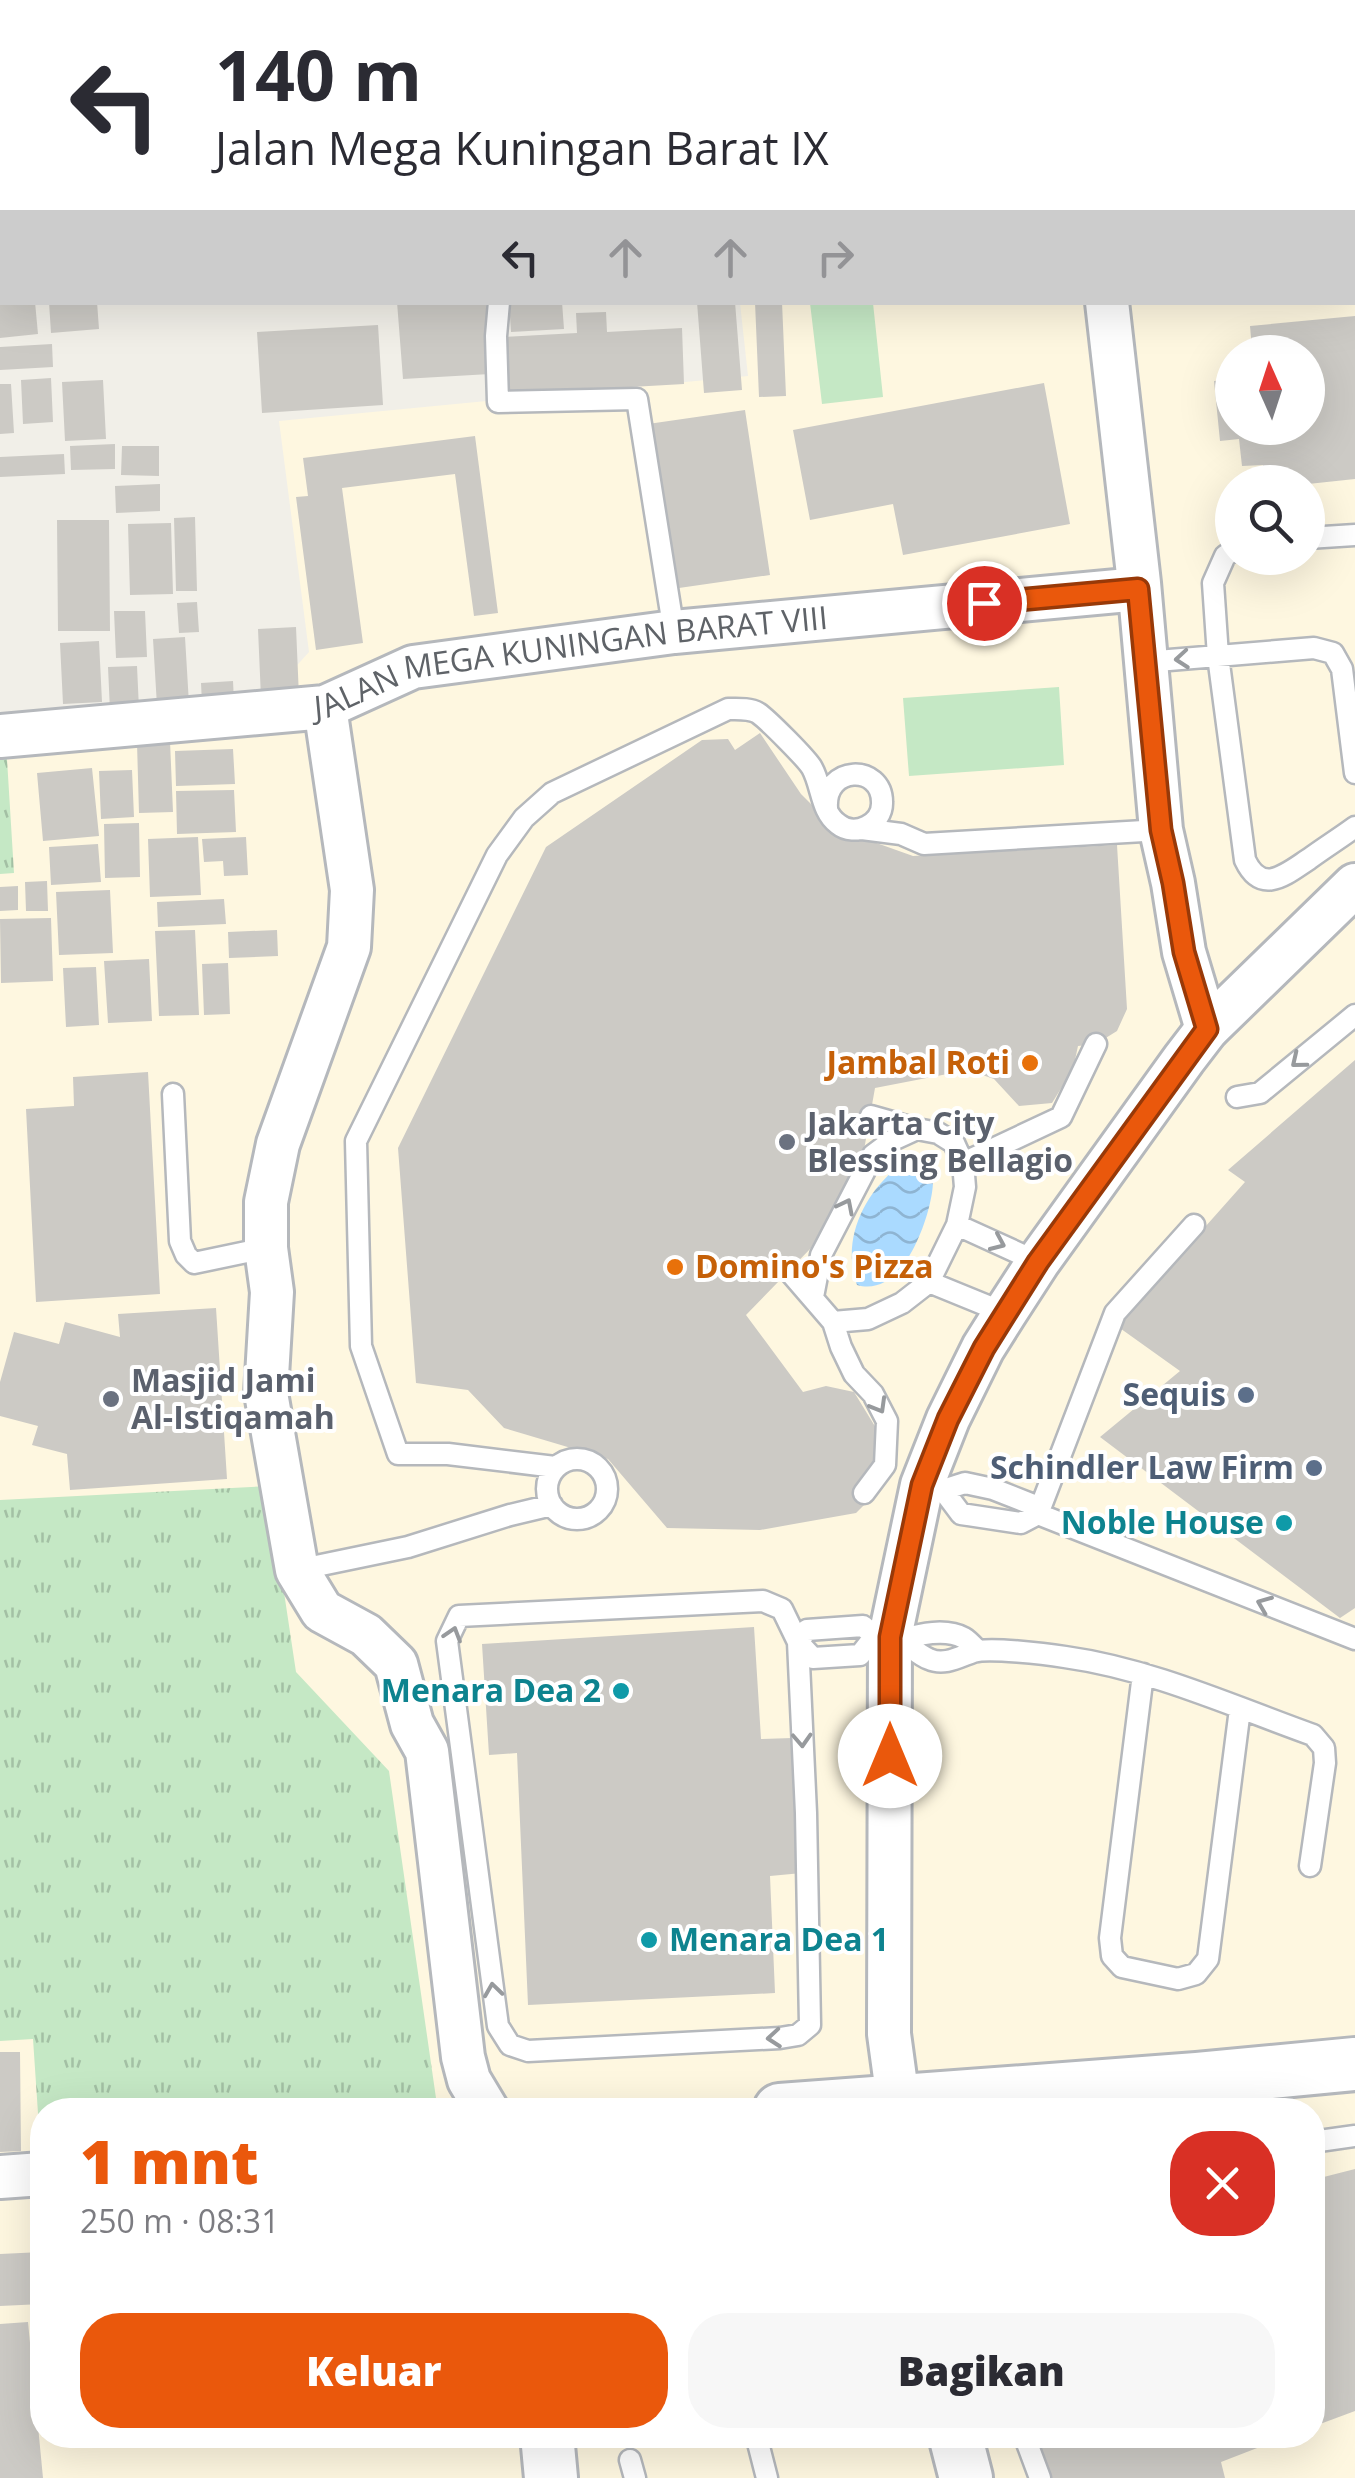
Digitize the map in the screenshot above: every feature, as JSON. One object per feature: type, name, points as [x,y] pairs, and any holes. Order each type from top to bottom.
[{"type":"street","points":[[1108,305],[1161,830],[1184,952],[1207,1029]]},
{"type":"street","name":"JALAN MEGA KUNINGAN BARAT VIII","points":[[0,736],[325,706],[413,667],[674,632],[1138,589]]},
{"type":"street","points":[[325,706],[352,890],[349,947],[278,1144],[266,1202],[266,1248],[272,1292],[266,1392],[297,1570],[322,1611],[366,1635],[396,1664],[412,1724],[427,1751],[463,1913],[463,2057],[469,2080],[480,2098]]},
{"type":"street","points":[[897,2098],[889,2034],[889,1637],[933,1488],[948,1419],[984,1348],[1038,1262],[1207,1029],[1355,885]]},
{"type":"street","points":[[1212,2098],[1355,2064]]},
{"type":"street","points":[[0,2178],[30,2175]]},
{"type":"street","points":[[548,2448],[551,2478]]},
{"type":"street","points":[[958,2448],[966,2478]]},
{"type":"lane","points":[[499,305],[498,402],[637,399],[674,632]]},
{"type":"lane","points":[[1325,537],[1355,535]]},
{"type":"lane","points":[[1216,575],[1212,582],[1218,656],[1251,873],[1263,880],[1280,878],[1355,827]]},
{"type":"lane","points":[[1145,662],[1314,648],[1333,653],[1342,669],[1355,773]]},
{"type":"lane","points":[[551,1475],[502,1460],[398,1454],[361,1346],[356,1141],[497,854],[524,818],[552,793],[728,709],[756,712],[812,766],[842,776],[862,775],[870,779],[881,793],[882,802],[877,818],[862,829]]},
{"type":"lane","points":[[812,766],[836,824],[901,834],[924,844],[1161,830]]},
{"type":"lane","points":[[827,808],[829,790],[842,776]]},
{"type":"lane","points":[[882,802],[901,834]]},
{"type":"lane","points":[[1237,1097],[1260,1093],[1355,1015]]},
{"type":"lane","points":[[963,1163],[1061,1117],[1096,1044]]},
{"type":"lane","points":[[173,1094],[180,1241],[186,1255],[194,1263],[266,1248]]},
{"type":"lane","points":[[833,1322],[868,1318],[902,1303],[929,1282],[958,1225],[963,1163],[954,1144],[938,1133],[871,1116]]},
{"type":"lane","points":[[813,1297],[822,1254],[873,1155],[917,1129]]},
{"type":"lane","points":[[958,1225],[1038,1262]]},
{"type":"lane","points":[[933,1488],[962,1514],[1021,1523],[1038,1514],[1115,1314],[1194,1225]]},
{"type":"lane","points":[[789,1271],[833,1322],[840,1348],[854,1374],[873,1394],[888,1420],[885,1465],[864,1494]]},
{"type":"lane","points":[[929,1282],[1005,1313]]},
{"type":"lane","points":[[573,1458],[583,1459],[600,1469],[607,1487],[602,1505],[587,1517],[567,1517],[552,1505],[547,1490],[551,1475],[573,1458]]},
{"type":"lane","points":[[933,1488],[965,1483],[993,1489],[1031,1504],[1038,1514],[1355,1639]]},
{"type":"lane","points":[[297,1570],[408,1547],[510,1514],[552,1505]]},
{"type":"lane","points":[[798,1642],[810,2025],[798,2035],[780,2038],[528,2051],[510,2045],[498,2026],[463,1913],[447,1641],[459,1616],[762,1601],[782,1609],[798,1642],[813,1658],[860,1654],[889,1637],[929,1660],[956,1660],[977,1650],[1062,1656],[1142,1674],[1314,1735],[1324,1748],[1325,1763],[1310,1866]]},
{"type":"lane","points":[[1142,1674],[1110,1938],[1112,1956],[1122,1967],[1178,1979],[1196,1974],[1208,1959],[1240,1709]]},
{"type":"lane","points":[[1325,2140],[1355,2136]]},
{"type":"lane","points":[[760,2448],[768,2478]]},
{"type":"lane","points":[[1029,2448],[1040,2478]]},
{"type":"shaded area","points":[[740,305],[1355,305],[1355,2478],[0,2478],[0,727],[263,703],[309,652],[279,421],[748,376]]},
{"type":"green space","points":[[810,305],[873,305],[883,397],[822,404]]},
{"type":"green space","points":[[1059,687],[1064,765],[909,776],[903,698]]},
{"type":"green space","points":[[0,743],[6,743],[14,873],[0,874]]},
{"type":"green space","points":[[268,1486],[296,1672],[389,1771],[436,2098],[37,2098],[33,2039],[0,2041],[0,1500]]},
{"type":"water","points":[[921,1158],[931,1170],[933,1186],[915,1246],[897,1273],[885,1282],[857,1285],[853,1238],[864,1208],[900,1164]]},
{"type":"building","points":[[0,305],[35,305],[38,334],[0,338]]},
{"type":"building","points":[[49,305],[97,305],[99,329],[51,333]]},
{"type":"building","points":[[397,305],[486,305],[490,374],[403,379]]},
{"type":"building","points":[[509,305],[562,305],[564,329],[511,332]]},
{"type":"building","points":[[697,305],[735,305],[742,390],[704,393]]},
{"type":"building","points":[[755,305],[782,305],[786,396],[759,397]]},
{"type":"building","points":[[606,312],[607,332],[682,328],[684,384],[508,394],[505,337],[577,333],[576,313]]},
{"type":"building","points":[[1355,316],[1355,479],[1325,482],[1325,465],[1242,465],[1240,445],[1325,445],[1325,335],[1251,335],[1250,326]]},
{"type":"building","points":[[378,325],[383,405],[262,413],[257,332]]},
{"type":"building","points":[[52,344],[53,367],[0,370],[0,347]]},
{"type":"building","points":[[51,378],[53,422],[23,424],[21,380]]},
{"type":"building","points":[[103,380],[106,439],[65,441],[62,382]]},
{"type":"building","points":[[1044,383],[1070,524],[903,555],[893,504],[810,520],[793,430]]},
{"type":"building","points":[[0,384],[11,384],[14,433],[0,434]]},
{"type":"building","points":[[745,410],[770,575],[672,589],[648,424]]},
{"type":"building","points":[[475,436],[498,613],[474,616],[455,474],[342,488],[363,643],[316,650],[296,497],[308,496],[303,458]]},
{"type":"building","points":[[115,444],[115,469],[71,470],[70,446]]},
{"type":"building","points":[[122,446],[159,446],[159,476],[121,475]]},
{"type":"building","points":[[64,454],[65,474],[0,477],[0,457]]},
{"type":"building","points":[[160,484],[160,511],[116,513],[115,486]]},
{"type":"building","points":[[195,517],[197,591],[176,591],[174,518]]},
{"type":"building","points":[[57,520],[109,520],[110,631],[58,631]]},
{"type":"building","points":[[171,523],[173,594],[130,595],[128,524]]},
{"type":"building","points":[[197,602],[199,632],[179,633],[177,603]]},
{"type":"building","points":[[114,611],[145,611],[147,657],[116,658]]},
{"type":"building","points":[[296,627],[299,697],[261,698],[258,629]]},
{"type":"building","points":[[185,637],[189,704],[157,706],[153,639]]},
{"type":"building","points":[[99,641],[102,702],[63,704],[60,643]]},
{"type":"building","points":[[137,666],[139,709],[110,711],[108,667]]},
{"type":"building","points":[[233,681],[234,701],[202,703],[201,683]]},
{"type":"building","points":[[760,733],[801,794],[818,811],[854,835],[913,856],[1117,845],[1127,1009],[1117,1031],[1096,1044],[1078,1046],[1073,1069],[1052,1103],[1019,1106],[994,1079],[968,1070],[875,1088],[864,1150],[811,1248],[746,1315],[803,1392],[826,1386],[854,1392],[876,1428],[877,1451],[869,1473],[869,1500],[856,1513],[760,1530],[667,1528],[608,1459],[504,1428],[468,1390],[416,1383],[398,1148],[546,847],[702,740],[728,739],[735,750]]},
{"type":"building","points":[[170,741],[173,812],[139,813],[137,743]]},
{"type":"building","points":[[233,749],[235,784],[176,786],[175,751]]},
{"type":"building","points":[[92,768],[99,836],[43,841],[37,773]]},
{"type":"building","points":[[132,770],[134,817],[101,819],[99,771]]},
{"type":"building","points":[[234,790],[236,832],[177,834],[176,791]]},
{"type":"building","points":[[139,823],[140,877],[105,878],[104,824]]},
{"type":"building","points":[[198,837],[201,895],[150,897],[148,839]]},
{"type":"building","points":[[246,837],[248,875],[224,876],[223,861],[204,862],[202,839]]},
{"type":"building","points":[[98,844],[101,882],[51,885],[49,847]]},
{"type":"building","points":[[47,881],[48,911],[26,911],[25,882]]},
{"type":"building","points":[[18,886],[18,910],[0,911],[0,887]]},
{"type":"building","points":[[110,890],[113,953],[59,955],[56,892]]},
{"type":"building","points":[[224,899],[226,924],[158,927],[157,902]]},
{"type":"building","points":[[51,918],[53,981],[1,983],[0,919]]},
{"type":"building","points":[[195,930],[199,1015],[159,1016],[155,931]]},
{"type":"building","points":[[277,930],[278,956],[229,958],[228,932]]},
{"type":"building","points":[[149,959],[152,1021],[108,1023],[104,961]]},
{"type":"building","points":[[228,963],[230,1014],[204,1015],[202,964]]},
{"type":"building","points":[[96,967],[99,1025],[66,1027],[63,968]]},
{"type":"building","points":[[1355,1060],[1355,1608],[1340,1618],[1100,1437],[1180,1371],[1117,1326],[1245,1182],[1228,1170]]},
{"type":"building","points":[[148,1072],[160,1294],[36,1302],[26,1109],[74,1106],[73,1077]]},
{"type":"building","name":"Masjid Jami Al-Istiqamah","points":[[216,1308],[227,1479],[70,1490],[67,1454],[32,1445],[38,1426],[0,1416],[0,1382],[14,1332],[59,1344],[65,1322],[120,1337],[118,1314]]},
{"type":"building","points":[[754,1627],[761,1739],[792,1738],[802,1873],[770,1876],[775,1993],[528,2005],[517,1753],[489,1755],[482,1644]]},
{"type":"building","points":[[0,2052],[20,2052],[21,2151],[0,2152]]},
{"type":"building","points":[[1355,2169],[1355,2411],[1325,2422],[1325,2177]]},
{"type":"building","points":[[30,2253],[30,2305],[0,2306],[0,2254]]},
{"type":"building","points":[[28,2322],[30,2448],[40,2448],[43,2478],[0,2478],[0,2324]]},
{"type":"building","points":[[1040,2448],[1257,2448],[1221,2462],[1225,2478],[1051,2478]]},
{"type":"place","name":"Jambal Roti","points":[[1030,1063]]},
{"type":"place","name":"Jakarta City Blessing Bellagio","points":[[787,1142]]},
{"type":"place","name":"Domino's Pizza","points":[[675,1267]]},
{"type":"place","name":"Sequis","points":[[1246,1395]]},
{"type":"place","name":"Masjid Jami Al-Istiqamah","points":[[111,1399]]},
{"type":"place","name":"Schindler Law Firm","points":[[1314,1468]]},
{"type":"place","name":"Noble House","points":[[1284,1523]]},
{"type":"place","name":"Menara Dea 2","points":[[621,1691]]},
{"type":"place","name":"Menara Dea 1","points":[[649,1940]]},
{"type":"route","points":[[890,1756],[890,1637],[922,1485],[948,1419],[984,1348],[1038,1262],[1207,1029],[1184,952],[1161,830],[1138,589],[984,603]]}]
